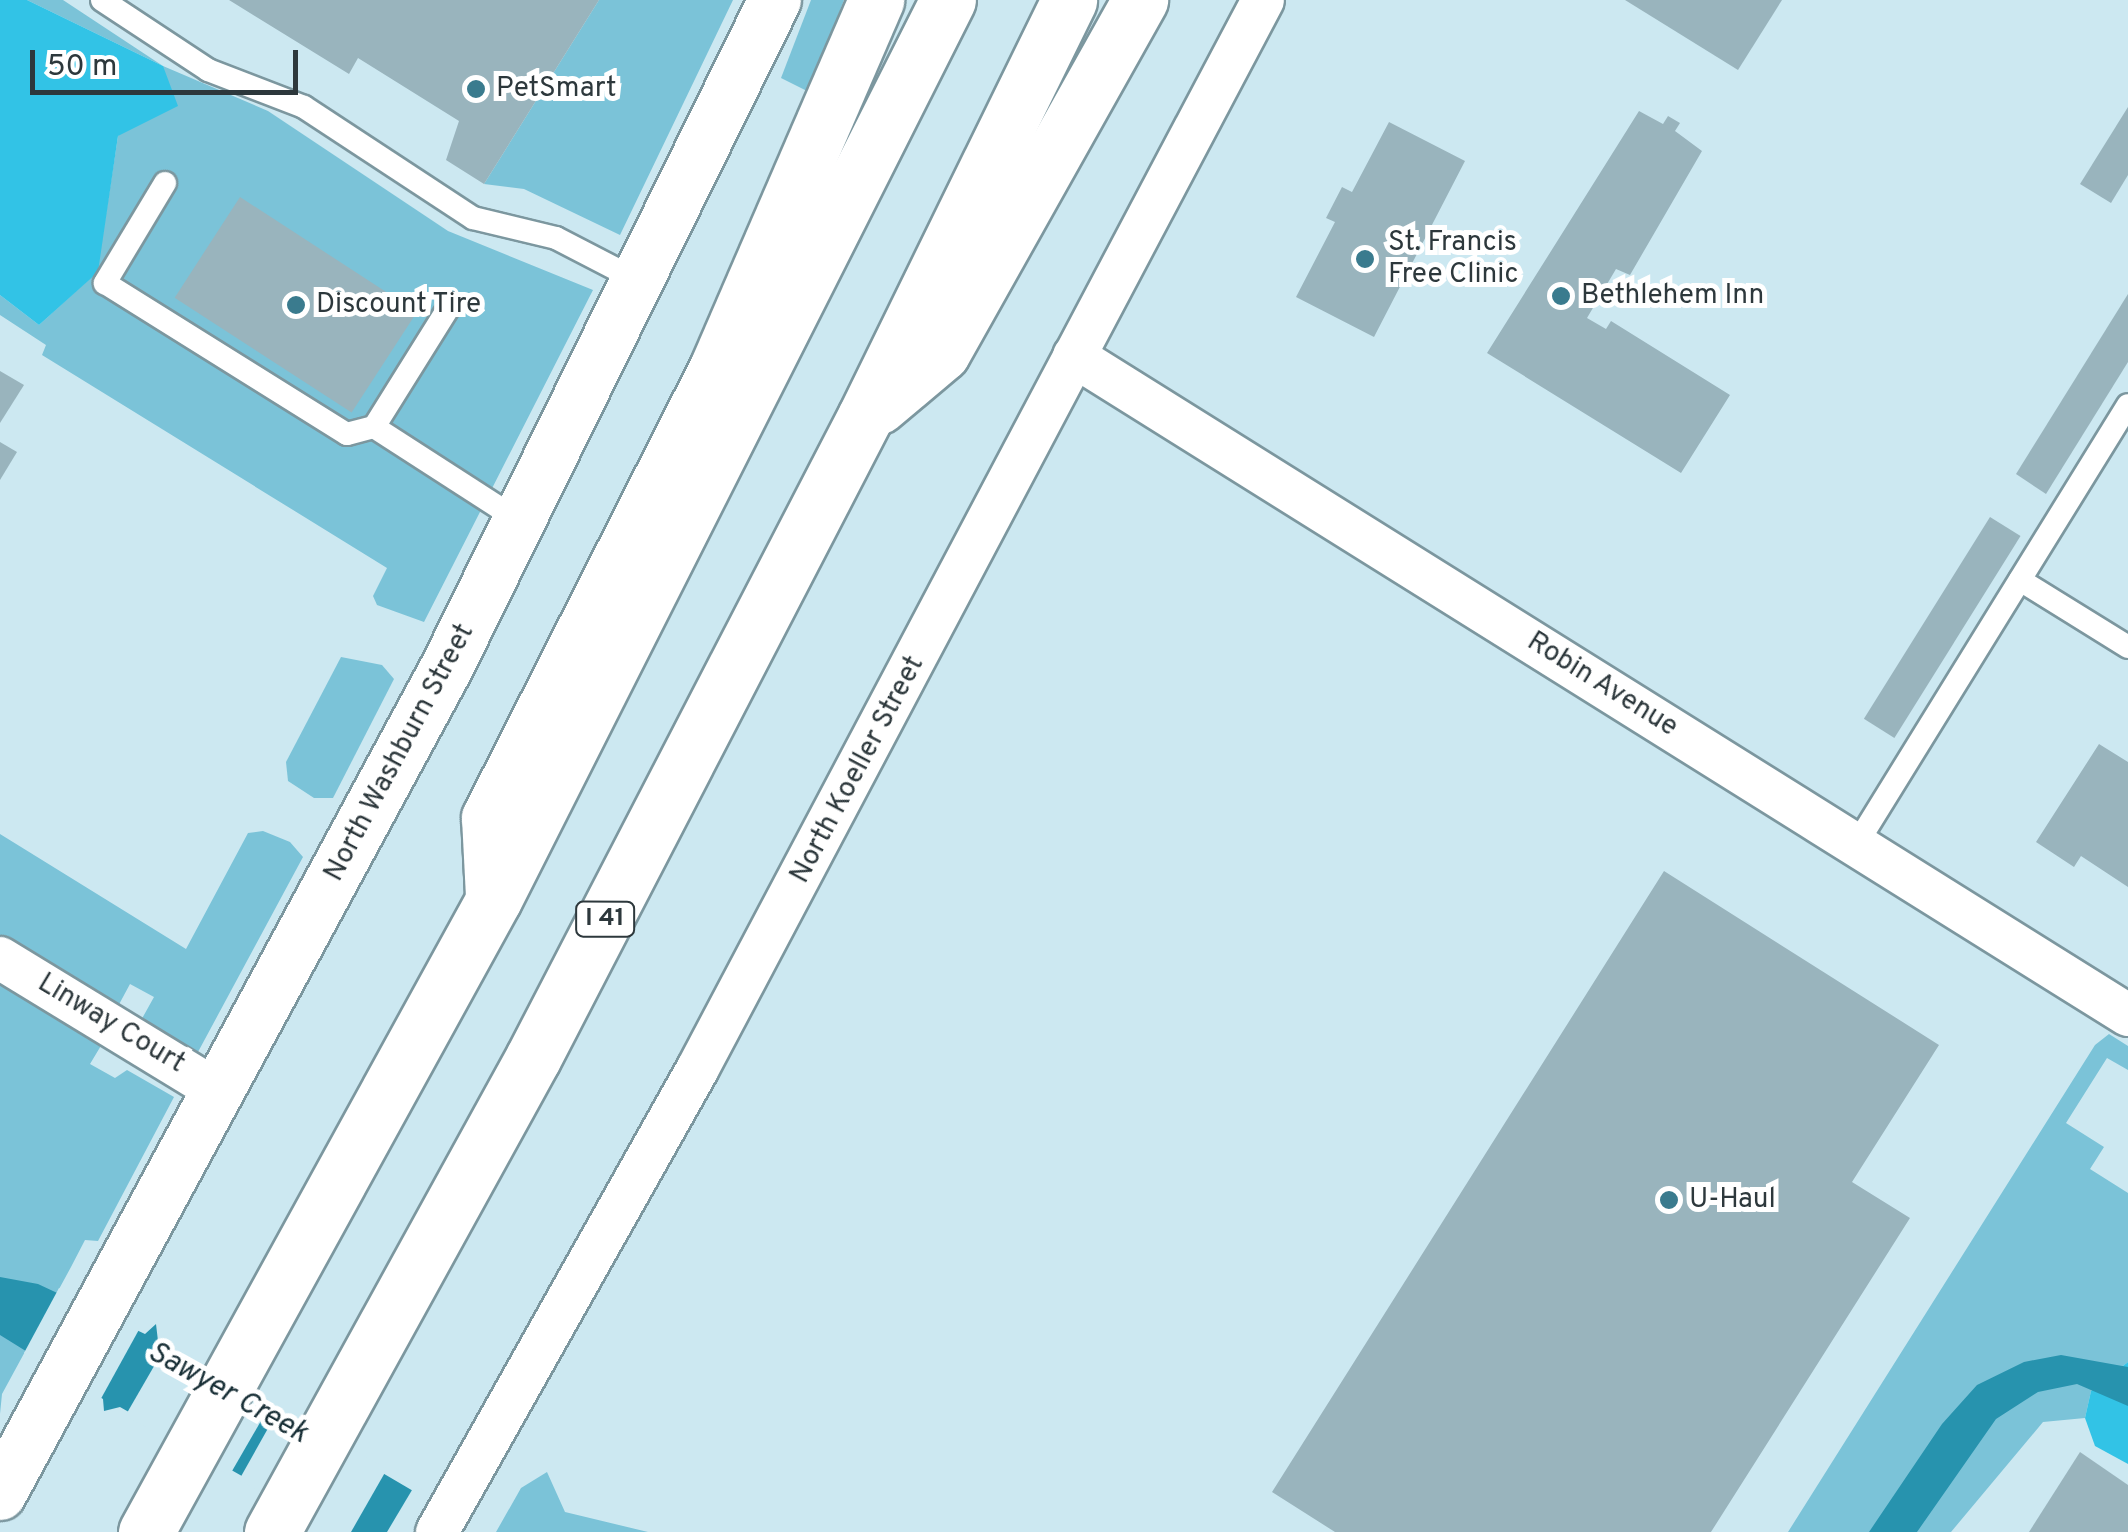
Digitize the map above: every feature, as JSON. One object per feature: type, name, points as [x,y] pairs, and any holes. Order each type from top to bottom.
[{"type":"highway","points":[[494,898],[488,818],[716,368],[876,0]]},
{"type":"highway","points":[[146,1532],[494,898],[948,0]]},
{"type":"highway","name":"I 41","points":[[276,1526],[533,1058],[865,417],[1068,0]]},
{"type":"highway","points":[[865,417],[942,353],[1140,0]]},
{"type":"street","name":"North Washburn Street","points":[[0,1494],[114,1292],[520,520],[776,0]]},
{"type":"street","name":"North Koeller Street","points":[[437,1532],[715,1037],[1264,0]]},
{"type":"street","name":"Robin Avenue","points":[[1074,356],[2128,1016]]},
{"type":"street","name":"Linway Court","points":[[0,958],[220,1092]]},
{"type":"lane","points":[[102,0],[208,70],[304,108],[474,218],[556,238],[640,282]]},
{"type":"lane","points":[[164,182],[105,283],[346,434],[374,427],[450,304]]},
{"type":"lane","points":[[1856,844],[2128,405]]},
{"type":"lane","points":[[374,427],[520,520]]},
{"type":"lane","points":[[2020,580],[2128,646]]},
{"type":"shaded area","points":[[0,0],[27,0],[163,66],[178,106],[118,136],[98,272],[39,325],[0,295]]},
{"type":"shaded area","points":[[27,0],[63,0],[163,66]]},
{"type":"shaded area","points":[[599,0],[733,0],[620,235],[524,189],[484,184]]},
{"type":"shaded area","points":[[811,0],[844,0],[809,92],[781,78]]},
{"type":"shaded area","points":[[163,66],[268,111],[448,231],[593,290],[424,622],[377,605],[373,596],[387,568],[42,355],[46,345],[0,315],[0,295],[39,325],[97,272],[118,136]]},
{"type":"shaded area","points":[[341,657],[382,665],[394,679],[333,798],[314,798],[288,781],[286,762]]},
{"type":"shaded area","points":[[263,831],[290,842],[303,857],[198,1052],[139,1024],[154,997],[130,984],[116,1010],[0,940],[0,834],[186,949],[248,833]]},
{"type":"shaded area","points":[[0,971],[108,1034],[90,1064],[115,1078],[127,1070],[174,1097],[98,1241],[85,1240],[2,1394],[0,1414]]},
{"type":"shaded area","points":[[2109,1034],[2128,1046],[2128,1070],[2107,1058],[2066,1123],[2104,1147],[2090,1169],[2128,1193],[2128,1362],[2091,1391],[2085,1418],[2043,1422],[1951,1532],[1788,1532],[2095,1045]]},
{"type":"shaded area","points":[[2128,1362],[2128,1464],[2095,1446],[2085,1418],[2091,1391]]},
{"type":"shaded area","points":[[547,1472],[565,1512],[648,1532],[496,1532],[521,1488]]},
{"type":"water","name":"Sawyer Creek","points":[[0,1277],[38,1284],[145,1334],[156,1324],[158,1341],[483,1532],[341,1532],[120,1407],[104,1411],[103,1399],[0,1335]]},
{"type":"water","points":[[2061,1355],[2128,1367],[2128,1406],[2077,1384],[2038,1392],[1996,1419],[1917,1532],[1869,1532],[1942,1424],[1977,1385],[2024,1362]]},
{"type":"pier","points":[[59,1288],[141,1326],[98,1404],[24,1353]]},
{"type":"pier","points":[[168,1342],[272,1402],[229,1476],[126,1416]]},
{"type":"pier","points":[[280,1407],[387,1469],[351,1532],[330,1532],[239,1480]]},
{"type":"pier","points":[[415,1485],[486,1528],[488,1532],[387,1532]]},
{"type":"building","name":"PetSmart","points":[[229,0],[599,0],[484,184],[446,160],[459,121],[358,58],[349,74]]},
{"type":"building","points":[[1625,0],[1782,0],[1738,70]]},
{"type":"building","points":[[2128,107],[2128,175],[2111,203],[2080,184]]},
{"type":"building","name":"Bethlehem Inn","points":[[1639,111],[1663,124],[1668,116],[1680,123],[1675,131],[1702,151],[1630,275],[1616,269],[1587,318],[1606,329],[1611,321],[1730,395],[1681,473],[1487,353]]},
{"type":"building","name":"St. Francis Free Clinic","points":[[1389,122],[1465,161],[1374,337],[1296,297],[1335,222],[1326,218],[1342,187],[1352,192]]},
{"type":"building","name":"Discount Tire","points":[[240,197],[417,312],[352,413],[175,298]]},
{"type":"building","points":[[2128,294],[2128,362],[2046,494],[2016,474]]},
{"type":"building","points":[[0,371],[24,385],[0,423]]},
{"type":"building","points":[[0,442],[17,452],[0,480]]},
{"type":"building","points":[[1990,517],[2021,536],[1894,738],[1864,719]]},
{"type":"building","points":[[2099,744],[2128,762],[2128,887],[2081,856],[2074,867],[2036,842]]},
{"type":"building","name":"U-Haul","points":[[1664,871],[1939,1045],[1852,1182],[1910,1218],[1711,1532],[1335,1532],[1272,1492]]},
{"type":"building","points":[[2080,1452],[2128,1485],[2128,1532],[2029,1532]]},
{"type":"place","name":"PetSmart","points":[[476,89]]},
{"type":"place","name":"St. Francis Free Clinic","points":[[1365,259]]},
{"type":"place","name":"Bethlehem Inn","points":[[1561,296]]},
{"type":"place","name":"Discount Tire","points":[[296,305]]},
{"type":"place","name":"U-Haul","points":[[1669,1200]]}]
